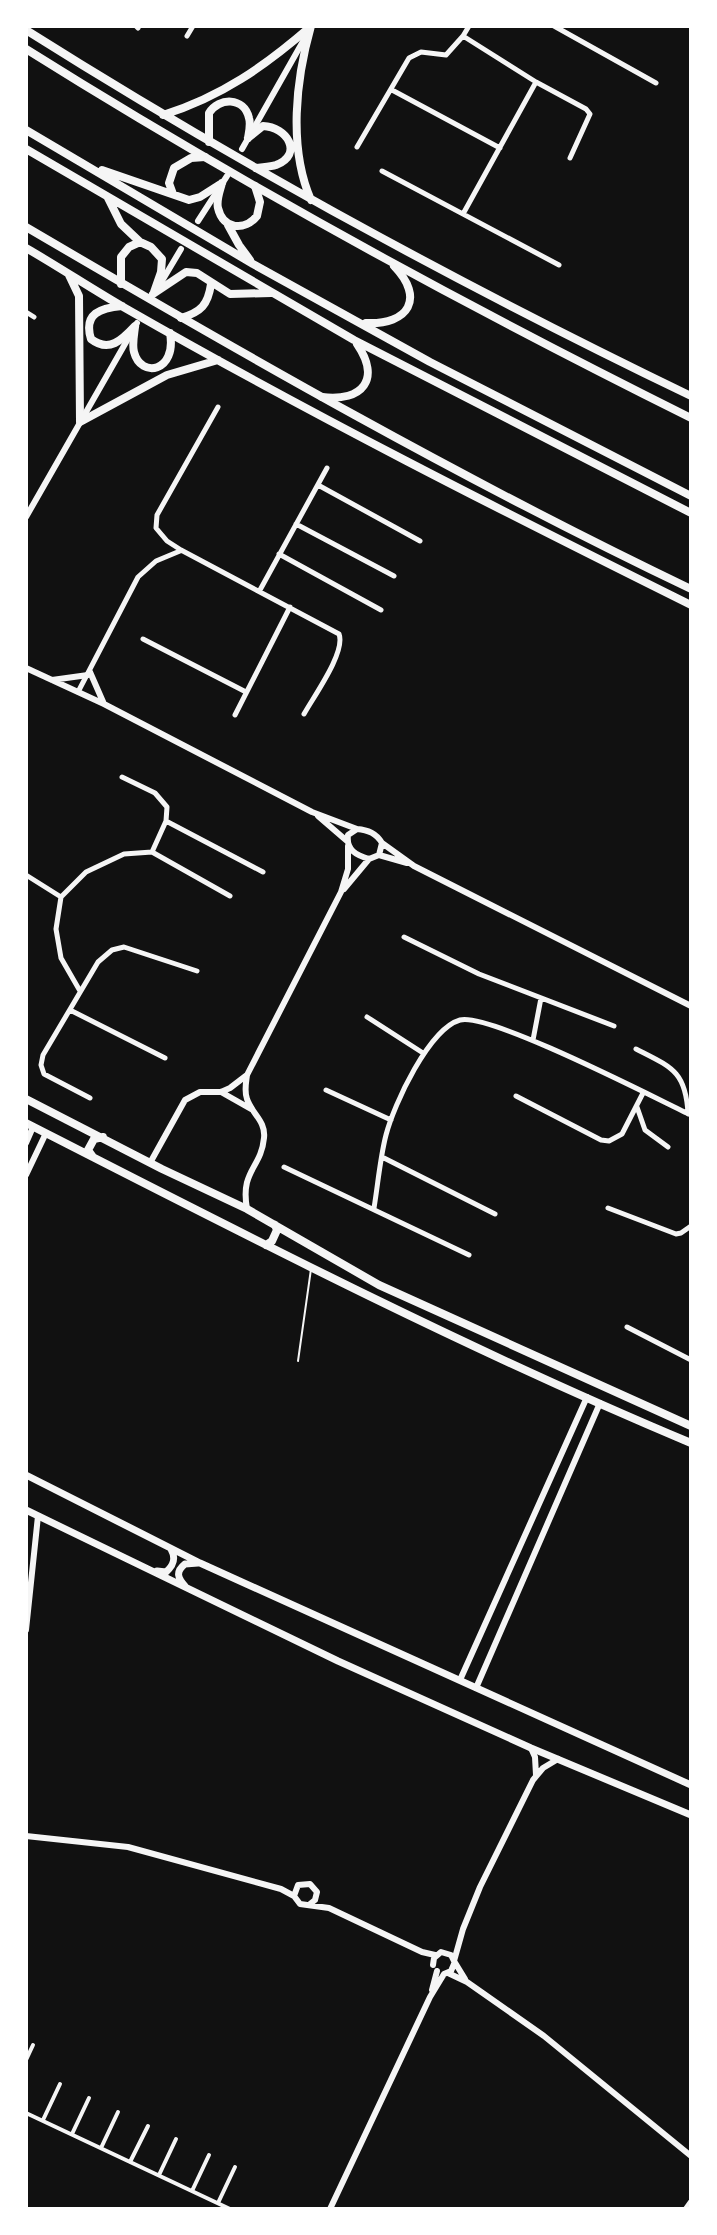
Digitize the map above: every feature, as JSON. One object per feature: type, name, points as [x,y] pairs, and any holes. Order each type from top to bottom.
[{"type":"main road","points":[[163,115],[207,99],[268,63],[311,26]]},
{"type":"main road","points":[[311,26],[302,59],[297,126],[302,172],[311,200]]},
{"type":"main road","points":[[26,30],[163,115],[311,200],[602,353],[691,396]]},
{"type":"main road","points":[[26,49],[394,266],[691,418]]},
{"type":"main road","points":[[209,142],[209,113],[219,103],[230,101],[250,120],[248,138]]},
{"type":"main road","points":[[248,138],[258,128],[267,126],[284,133],[290,144],[289,154],[282,162],[256,168]]},
{"type":"main road","points":[[26,130],[253,264],[365,323],[430,362],[691,496]]},
{"type":"main road","points":[[26,149],[354,340],[691,513]]},
{"type":"main road","points":[[173,194],[169,183],[174,168],[191,158],[205,157]]},
{"type":"main road","points":[[87,165],[182,199],[195,199],[224,179]]},
{"type":"main road","points":[[224,179],[217,207],[253,264]]},
{"type":"main road","points":[[228,225],[240,227],[255,220],[260,207],[255,186]]},
{"type":"main road","points":[[107,197],[121,224],[140,242],[159,253],[162,259],[153,295]]},
{"type":"main road","points":[[26,227],[121,284],[458,472],[691,589]]},
{"type":"main road","points":[[121,284],[121,257],[129,247],[140,242]]},
{"type":"main road","points":[[26,248],[170,333],[467,494],[691,605]]},
{"type":"main road","points":[[365,323],[392,322],[408,309],[411,298],[409,287],[394,266]]},
{"type":"main road","points":[[68,272],[79,296],[80,422],[167,375],[219,360]]},
{"type":"main road","points":[[153,295],[186,272],[197,273],[230,294],[272,293]]},
{"type":"main road","points":[[181,318],[202,309],[207,303],[211,284]]},
{"type":"main road","points":[[122,306],[104,308],[92,315],[88,323],[91,339],[101,345],[111,345],[119,342],[136,324]]},
{"type":"main road","points":[[136,324],[135,354],[138,361],[147,367],[161,366],[169,359],[170,333]]},
{"type":"main road","points":[[322,397],[344,399],[364,385],[368,369],[365,355],[354,340]]},
{"type":"main road","points":[[26,1099],[247,1209],[379,1285],[691,1426]]},
{"type":"main road","points":[[29,1125],[512,1366],[691,1443]]},
{"type":"main road","points":[[95,1159],[88,1150],[89,1145],[94,1139],[104,1137]]},
{"type":"main road","points":[[266,1245],[277,1233],[275,1225]]},
{"type":"main road","points":[[26,1475],[200,1563],[691,1785]]},
{"type":"main road","points":[[26,1510],[187,1589],[531,1748],[691,1815]]},
{"type":"main road","points":[[140,1565],[166,1572],[174,1559],[170,1548]]},
{"type":"main road","points":[[187,1589],[178,1578],[179,1572],[187,1564],[200,1563]]},
{"type":"street","points":[[187,36],[193,26]]},
{"type":"street","points":[[242,149],[311,26]]},
{"type":"street","points":[[357,147],[413,54],[446,55],[469,26]]},
{"type":"street","points":[[554,26],[656,83]]},
{"type":"street","points":[[463,36],[586,109],[590,120],[570,158]]},
{"type":"street","points":[[463,214],[536,82]]},
{"type":"street","points":[[392,90],[500,148]]},
{"type":"street","points":[[382,171],[559,265]]},
{"type":"street","points":[[198,221],[224,179]]},
{"type":"street","points":[[153,295],[181,249]]},
{"type":"street","points":[[26,312],[34,317]]},
{"type":"street","points":[[26,517],[136,324]]},
{"type":"street","points":[[218,407],[157,515],[158,532],[181,550],[336,632],[342,640],[339,651],[304,714]]},
{"type":"street","points":[[260,590],[327,468]]},
{"type":"street","points":[[318,485],[420,541]]},
{"type":"street","points":[[296,524],[394,576]]},
{"type":"street","points":[[78,692],[138,577],[156,561],[181,550]]},
{"type":"street","points":[[279,554],[381,610]]},
{"type":"street","points":[[235,715],[290,607]]},
{"type":"street","points":[[143,639],[246,692]]},
{"type":"street","points":[[26,668],[104,704],[312,812],[372,833],[414,866],[691,1006]]},
{"type":"street","points":[[52,680],[89,673]]},
{"type":"street","points":[[89,673],[104,704]]},
{"type":"street","points":[[122,777],[161,798],[167,807],[166,821],[152,852]]},
{"type":"street","points":[[312,812],[360,856],[369,859]]},
{"type":"street","points":[[166,821],[263,872]]},
{"type":"street","points":[[247,1209],[245,1183],[265,1136],[263,1125],[251,1109],[245,1090],[247,1075],[341,892],[348,869],[348,835],[357,829]]},
{"type":"street","points":[[379,855],[382,843]]},
{"type":"street","points":[[80,991],[58,948],[57,920],[61,897],[77,879],[105,861],[124,854],[152,852],[230,896]]},
{"type":"street","points":[[341,892],[369,859],[379,855],[414,866]]},
{"type":"street","points":[[26,875],[61,897]]},
{"type":"street","points":[[404,937],[479,974],[614,1026]]},
{"type":"street","points":[[90,1098],[44,1074],[41,1068],[43,1055],[98,962],[118,947],[124,947],[197,971]]},
{"type":"street","points":[[533,1040],[541,998]]},
{"type":"street","points":[[70,1010],[165,1058]]},
{"type":"street","points":[[367,1017],[423,1053]]},
{"type":"street","points":[[374,1208],[391,1120],[423,1053],[444,1028],[466,1019],[482,1021],[533,1040],[690,1114]]},
{"type":"street","points":[[636,1049],[678,1074],[687,1095],[690,1114]]},
{"type":"street","points":[[150,1163],[185,1100],[200,1092],[221,1092],[247,1075]]},
{"type":"street","points":[[326,1090],[391,1120]]},
{"type":"street","points":[[221,1092],[251,1109]]},
{"type":"street","points":[[516,1096],[603,1141],[620,1136],[643,1093]]},
{"type":"street","points":[[637,1106],[645,1130],[668,1147]]},
{"type":"street","points":[[26,1143],[29,1125]]},
{"type":"street","points":[[26,1175],[46,1133]]},
{"type":"street","points":[[382,1157],[495,1214]]},
{"type":"street","points":[[284,1167],[469,1255]]},
{"type":"street","points":[[608,1208],[676,1234],[691,1226]]},
{"type":"street","points":[[627,1327],[691,1360]]},
{"type":"street","points":[[460,1680],[587,1397]]},
{"type":"street","points":[[476,1688],[600,1403]]},
{"type":"street","points":[[26,1630],[38,1516]]},
{"type":"street","points":[[531,1748],[536,1775]]},
{"type":"street","points":[[330,2209],[440,1971],[454,1962],[463,1929],[486,1875],[536,1775],[558,1759]]},
{"type":"street","points":[[26,1836],[128,1847],[281,1889],[294,1896],[300,1904],[329,1908],[422,1952],[435,1955],[448,1953],[467,1982]]},
{"type":"street","points":[[281,1889],[304,1882],[310,1884],[316,1896],[329,1908]]},
{"type":"street","points":[[294,1896],[298,1885]]},
{"type":"street","points":[[310,1904],[316,1896]]},
{"type":"street","points":[[448,1953],[463,1929]]},
{"type":"street","points":[[422,1952],[440,1971],[467,1982],[544,2036],[691,2155]]},
{"type":"street","points":[[435,1955],[440,1971]]},
{"type":"street","points":[[26,2060],[33,2045]]},
{"type":"street","points":[[43,2120],[60,2084]]},
{"type":"street","points":[[72,2134],[89,2098]]},
{"type":"street","points":[[101,2148],[118,2112]]},
{"type":"street","points":[[26,2113],[230,2209]]},
{"type":"street","points":[[130,2162],[148,2126]]},
{"type":"street","points":[[159,2175],[176,2139]]},
{"type":"street","points":[[192,2191],[209,2155]]},
{"type":"street","points":[[218,2203],[235,2167]]},
{"type":"street","points":[[686,2209],[691,2202]]},
{"type":"lane","points":[[298,1361],[311,1268]]}]
